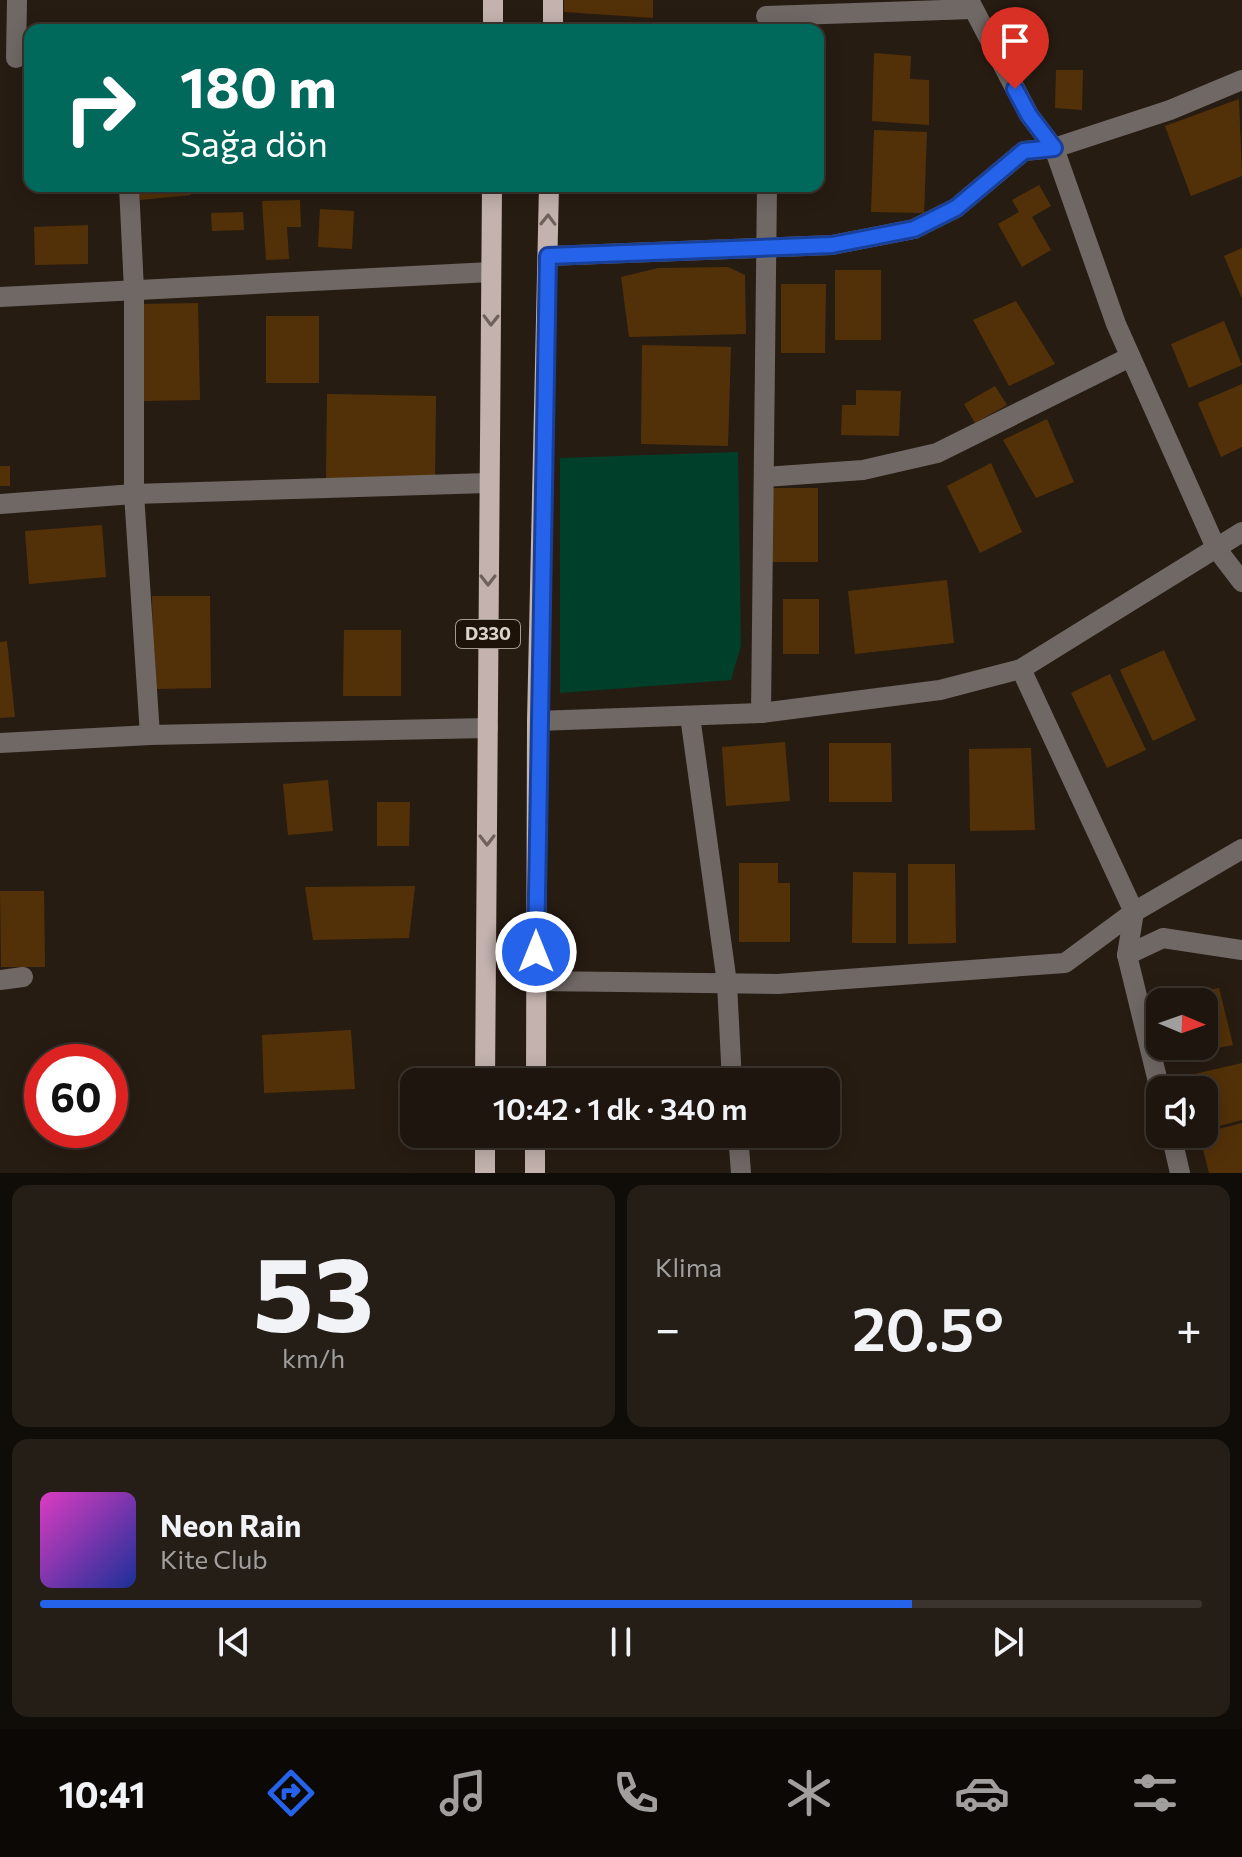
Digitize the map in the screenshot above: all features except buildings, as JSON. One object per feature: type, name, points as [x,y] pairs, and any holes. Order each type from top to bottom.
[{"type":"main road","points":[[493,0],[493,24]]},
{"type":"main road","points":[[553,0],[553,24]]},
{"type":"main road","name":"D330","points":[[485,1068],[492,192]]},
{"type":"main road","name":"D330","points":[[536,1068],[537,721],[549,192]]},
{"type":"main road","points":[[485,1148],[485,1173]]},
{"type":"main road","points":[[535,1148],[535,1173]]},
{"type":"street","points":[[15,58],[17,0]]},
{"type":"street","points":[[766,15],[971,4],[1029,115],[1054,148],[1074,211],[1130,357],[1216,548],[1242,582]]},
{"type":"street","points":[[548,256],[832,245],[914,229],[956,208],[1024,151],[1054,148],[1170,110],[1242,80]]},
{"type":"street","points":[[129,192],[134,290],[134,494],[150,735]]},
{"type":"street","points":[[761,713],[767,192]]},
{"type":"street","points":[[0,297],[491,272]]},
{"type":"street","points":[[765,477],[863,470],[937,453],[1130,357]]},
{"type":"street","points":[[0,504],[134,494],[488,483]]},
{"type":"street","points":[[537,721],[761,713],[940,690],[1021,669],[1242,532]]},
{"type":"street","points":[[1021,669],[1134,912],[1127,955],[1157,1076]]},
{"type":"street","points":[[690,716],[727,983],[731,1068]]},
{"type":"street","points":[[0,743],[150,735],[488,728]]},
{"type":"street","points":[[536,981],[778,984],[1065,963],[1134,912],[1242,849]]},
{"type":"street","points":[[1127,955],[1163,938],[1242,950]]},
{"type":"street","points":[[0,980],[23,977]]},
{"type":"street","points":[[739,1148],[741,1173]]},
{"type":"street","points":[[1174,1148],[1180,1173]]},
{"type":"green space","points":[[738,452],[741,646],[731,680],[560,693],[560,458]]},
{"type":"route","points":[[536,952],[537,721],[548,256],[832,245],[914,229],[956,208],[1024,151],[1054,148],[1029,115],[1015,89]]}]
